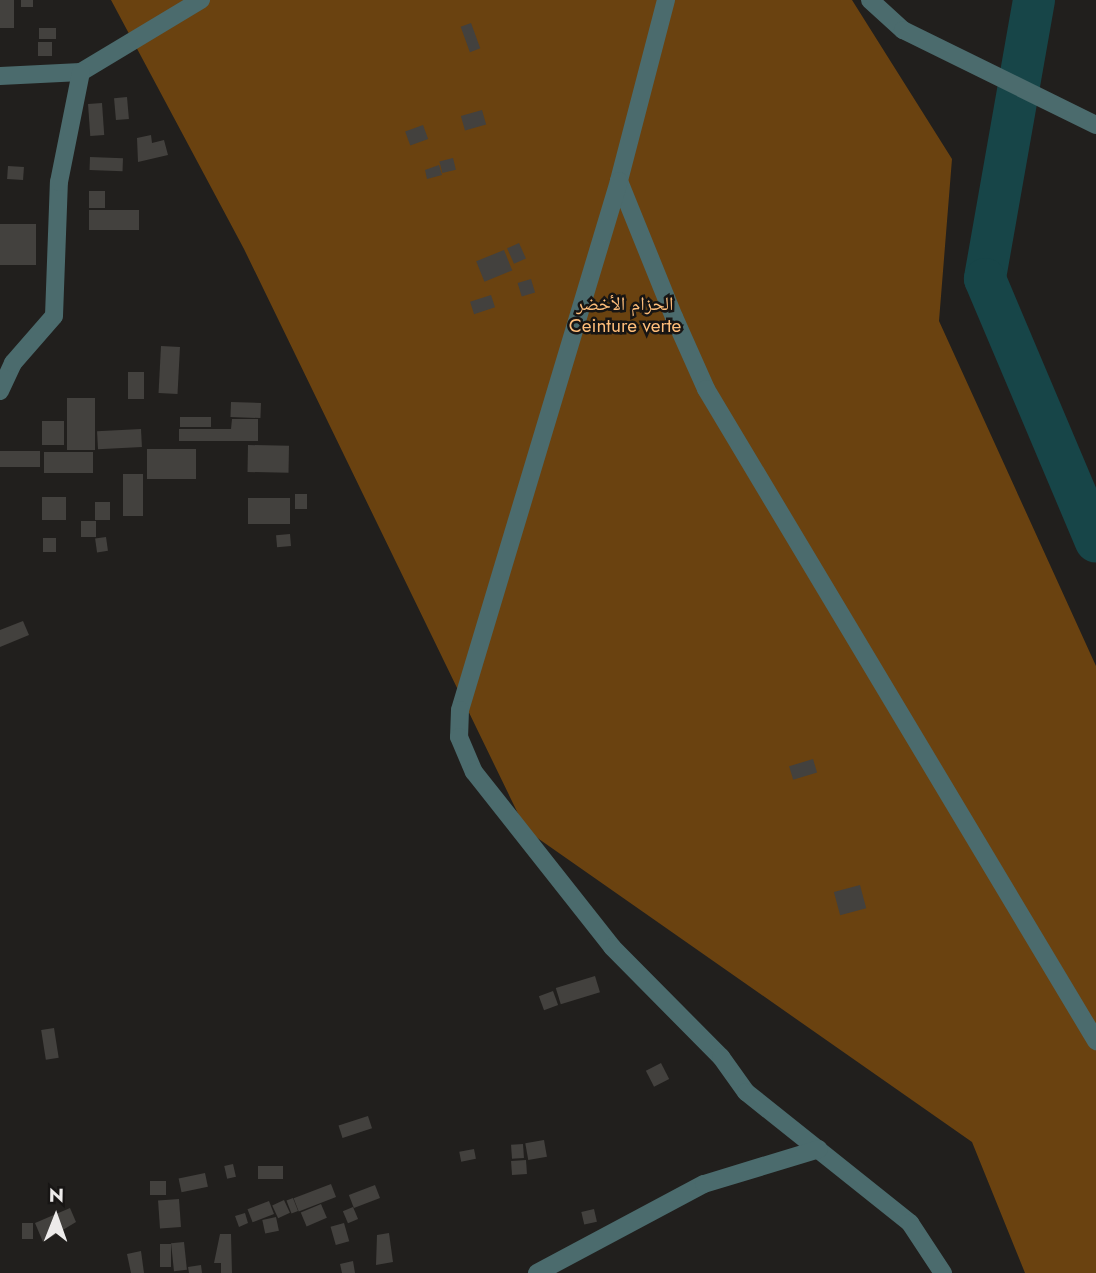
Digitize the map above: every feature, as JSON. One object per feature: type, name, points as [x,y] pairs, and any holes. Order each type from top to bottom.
[{"type":"street","points":[[0,76],[81,72],[201,0]]},
{"type":"street","points":[[666,0],[619,181],[460,710],[459,737],[474,772],[612,947],[721,1057],[746,1092],[910,1223],[943,1273]]},
{"type":"street","points":[[870,0],[903,30],[1096,125]]},
{"type":"street","points":[[0,391],[13,363],[54,316],[59,182],[81,72]]},
{"type":"street","points":[[619,181],[706,388],[1096,1041]]},
{"type":"street","points":[[537,1273],[643,1210],[704,1184],[819,1149]]},
{"type":"green space","name":"الحزام الأخضر Ceinture verte","points":[[111,0],[852,0],[952,159],[939,321],[1096,666],[1096,1273],[1025,1273],[972,1142],[526,830],[244,249]]},
{"type":"building","points":[[0,0],[14,0],[14,28],[0,28]]},
{"type":"building","points":[[21,0],[33,0],[33,7],[21,7]]},
{"type":"building","points":[[471,23],[480,48],[470,52],[461,27]]},
{"type":"building","points":[[39,28],[56,28],[56,39],[39,39]]},
{"type":"building","points":[[38,42],[52,42],[52,56],[38,56]]},
{"type":"building","points":[[127,97],[129,119],[116,120],[114,98]]},
{"type":"building","points":[[102,103],[104,135],[90,136],[88,104]]},
{"type":"building","points":[[482,110],[486,124],[465,130],[461,116]]},
{"type":"building","points":[[423,125],[428,139],[410,146],[405,131]]},
{"type":"building","points":[[151,135],[152,143],[164,140],[168,155],[138,162],[137,138]]},
{"type":"building","points":[[90,157],[123,158],[123,171],[90,170]]},
{"type":"building","points":[[453,158],[456,170],[442,173],[439,161]]},
{"type":"building","points":[[439,165],[442,175],[427,179],[425,170]]},
{"type":"building","points":[[8,166],[24,167],[23,180],[7,179]]},
{"type":"building","points":[[89,191],[105,191],[105,208],[89,208]]},
{"type":"building","points":[[89,210],[139,210],[139,230],[89,230]]},
{"type":"building","points":[[0,224],[36,224],[36,265],[0,265]]},
{"type":"building","points":[[519,243],[526,259],[514,264],[507,248]]},
{"type":"building","points":[[504,250],[512,270],[484,282],[476,261]]},
{"type":"building","points":[[531,279],[535,292],[522,296],[518,283]]},
{"type":"building","points":[[491,295],[495,307],[474,314],[470,302]]},
{"type":"building","points":[[161,346],[180,347],[178,394],[159,393]]},
{"type":"building","points":[[128,372],[144,372],[144,399],[128,399]]},
{"type":"building","points":[[67,398],[95,398],[95,450],[67,450]]},
{"type":"building","points":[[231,402],[261,403],[260,418],[230,417]]},
{"type":"building","points":[[180,417],[211,417],[211,427],[180,427]]},
{"type":"building","points":[[232,419],[258,419],[258,441],[179,441],[179,429],[231,429]]},
{"type":"building","points":[[42,421],[64,421],[64,445],[42,445]]},
{"type":"building","points":[[141,429],[142,447],[98,449],[97,431]]},
{"type":"building","points":[[248,445],[289,446],[289,473],[248,472]]},
{"type":"building","points":[[147,449],[196,449],[196,479],[147,479]]},
{"type":"building","points":[[0,451],[40,451],[40,467],[0,467]]},
{"type":"building","points":[[44,452],[93,452],[93,473],[44,473]]},
{"type":"building","points":[[123,474],[143,474],[143,516],[123,516]]},
{"type":"building","points":[[295,494],[307,494],[307,509],[295,509]]},
{"type":"building","points":[[42,497],[66,497],[66,520],[42,520]]},
{"type":"building","points":[[248,498],[290,498],[290,524],[248,524]]},
{"type":"building","points":[[95,502],[110,502],[110,520],[95,520]]},
{"type":"building","points":[[81,521],[96,521],[96,537],[81,537]]},
{"type":"building","points":[[290,534],[291,546],[277,547],[276,535]]},
{"type":"building","points":[[106,537],[108,551],[97,552],[95,539]]},
{"type":"building","points":[[43,538],[56,538],[56,552],[43,552]]},
{"type":"building","points":[[23,621],[29,635],[0,647],[0,630]]},
{"type":"building","points":[[813,759],[817,772],[793,780],[789,766]]},
{"type":"building","points":[[860,885],[866,908],[840,915],[834,892]]},
{"type":"building","points":[[595,976],[600,992],[561,1004],[556,988]]},
{"type":"building","points":[[553,991],[558,1005],[544,1010],[539,996]]},
{"type":"building","points":[[54,1028],[59,1058],[46,1060],[41,1030]]},
{"type":"building","points":[[661,1063],[669,1079],[654,1087],[646,1071]]},
{"type":"building","points":[[368,1116],[372,1128],[343,1138],[339,1126]]},
{"type":"building","points":[[544,1140],[547,1157],[528,1160],[525,1143]]},
{"type":"building","points":[[523,1144],[524,1158],[512,1159],[511,1145]]},
{"type":"building","points":[[474,1149],[476,1159],[461,1162],[459,1152]]},
{"type":"building","points":[[526,1160],[527,1174],[512,1175],[511,1161]]},
{"type":"building","points":[[233,1164],[236,1177],[227,1179],[224,1166]]},
{"type":"building","points":[[258,1166],[283,1166],[283,1179],[258,1179]]},
{"type":"building","points":[[205,1173],[208,1187],[182,1192],[179,1179]]},
{"type":"building","points":[[150,1181],[166,1181],[166,1195],[150,1195]]},
{"type":"building","points":[[331,1184],[336,1197],[299,1211],[294,1198]]},
{"type":"building","points":[[375,1185],[380,1198],[354,1208],[349,1195]]},
{"type":"building","points":[[293,1198],[298,1211],[291,1214],[286,1201]]},
{"type":"building","points":[[179,1199],[181,1227],[160,1228],[158,1200]]},
{"type":"building","points":[[284,1200],[290,1213],[278,1218],[272,1205]]},
{"type":"building","points":[[269,1201],[274,1214],[253,1222],[248,1209]]},
{"type":"building","points":[[321,1204],[327,1218],[307,1226],[301,1213]]},
{"type":"building","points":[[353,1207],[358,1219],[348,1223],[343,1211]]},
{"type":"building","points":[[70,1208],[76,1222],[43,1242],[35,1223]]},
{"type":"building","points":[[594,1209],[597,1222],[584,1225],[581,1212]]},
{"type":"building","points":[[245,1213],[248,1223],[239,1227],[235,1216]]},
{"type":"building","points":[[276,1217],[279,1231],[265,1234],[262,1220]]},
{"type":"building","points":[[22,1223],[33,1223],[33,1239],[22,1239]]},
{"type":"building","points":[[344,1223],[349,1241],[336,1245],[331,1227]]},
{"type":"building","points":[[389,1233],[393,1262],[376,1265],[377,1235]]},
{"type":"building","points":[[220,1234],[231,1234],[232,1273],[221,1273],[221,1263],[214,1263]]},
{"type":"building","points":[[184,1242],[187,1270],[174,1271],[171,1243]]},
{"type":"building","points":[[160,1244],[171,1244],[171,1267],[160,1267]]},
{"type":"building","points":[[141,1251],[144,1273],[131,1273],[127,1254]]},
{"type":"building","points":[[353,1261],[355,1273],[342,1273],[340,1264]]},
{"type":"building","points":[[201,1265],[202,1273],[189,1273],[188,1267]]},
{"type":"waterway","points":[[1034,0],[985,279],[1096,542]]}]
